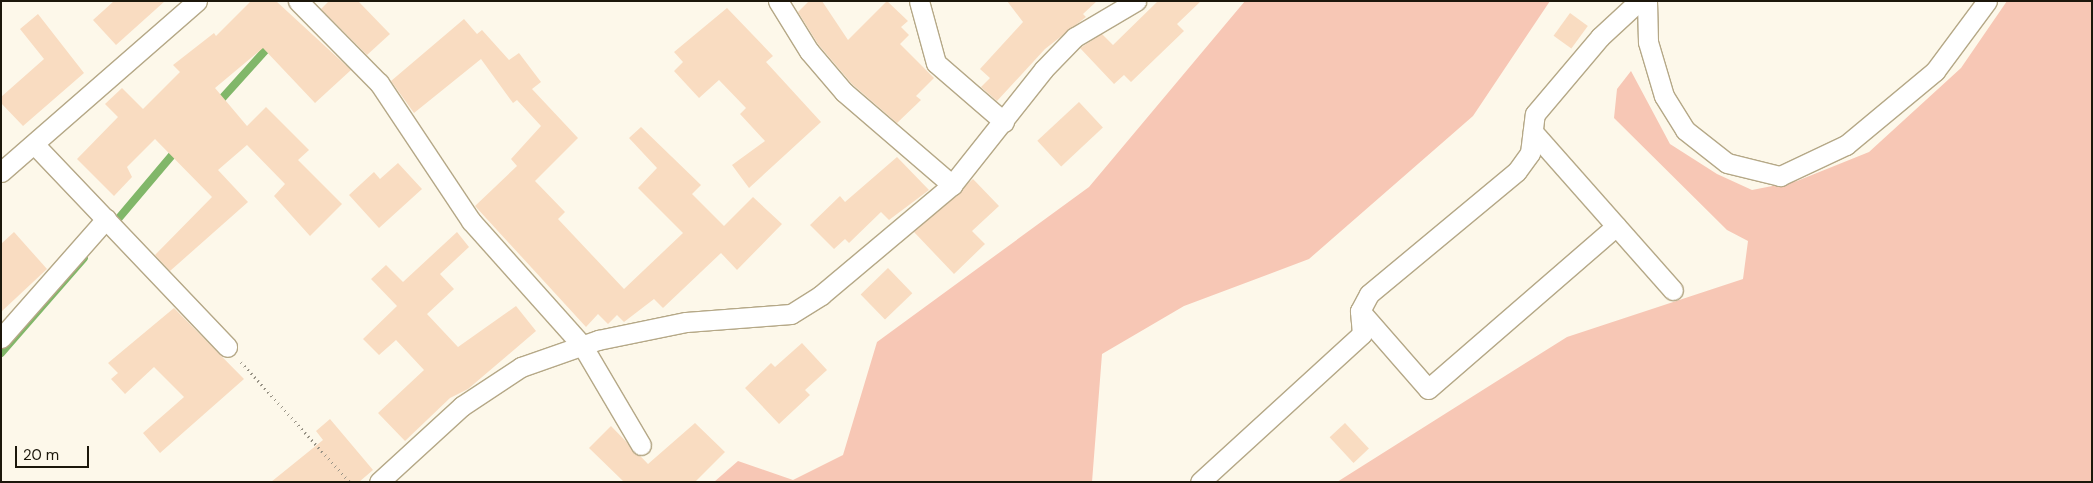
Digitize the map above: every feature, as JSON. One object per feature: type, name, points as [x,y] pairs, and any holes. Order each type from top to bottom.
[{"type":"street","points":[[1,172],[197,1]]},
{"type":"street","points":[[298,1],[378,83],[471,221],[582,346],[641,445]]},
{"type":"street","points":[[778,1],[809,51],[844,92],[952,185]]},
{"type":"street","points":[[919,1],[936,62],[1004,122]]},
{"type":"street","points":[[378,482],[462,406],[521,367],[582,346],[686,322],[791,314],[821,295],[952,185],[1004,122],[1043,70],[1075,37],[1136,1]]},
{"type":"street","points":[[1200,482],[1362,334],[1360,311],[1370,294],[1518,171],[1530,153],[1535,114],[1600,37],[1639,1]]},
{"type":"street","points":[[1647,1],[1648,42],[1664,96],[1685,130],[1727,163],[1780,176],[1846,145],[1920,83],[1935,70],[1987,1]]},
{"type":"street","points":[[1533,132],[1673,290]]},
{"type":"street","points":[[34,144],[227,347]]},
{"type":"street","points":[[1,338],[106,219]]},
{"type":"street","points":[[1360,311],[1428,389],[1616,226]]},
{"type":"path","points":[[227,347],[350,482]]},
{"type":"shaded area","points":[[1245,1],[1550,1],[1473,116],[1309,259],[1184,306],[1102,354],[1092,482],[714,482],[738,461],[793,480],[843,455],[877,342],[1089,187]]},
{"type":"shaded area","points":[[2007,1],[2092,1],[2092,482],[1337,482],[1567,337],[1743,279],[1748,241],[1727,230],[1614,118],[1617,89],[1631,71],[1670,144],[1717,174],[1752,190],[1797,181],[1869,152],[1961,68]]},
{"type":"building","points":[[114,1],[165,1],[116,45],[93,20]]},
{"type":"building","points":[[251,1],[276,1],[351,70],[315,103],[263,48],[215,88],[247,126],[266,107],[309,150],[298,160],[342,204],[310,236],[274,196],[285,184],[247,145],[218,170],[248,202],[170,271],[155,255],[212,197],[155,139],[127,167],[132,177],[114,196],[77,159],[118,117],[105,104],[122,88],[143,109],[180,72],[173,65],[214,33],[216,36]]},
{"type":"building","points":[[329,1],[358,1],[390,34],[367,55],[321,9]]},
{"type":"building","points":[[809,1],[822,1],[848,40],[887,1],[908,21],[901,27],[909,35],[900,44],[934,78],[916,96],[921,100],[897,123],[852,84],[818,44],[798,12]]},
{"type":"building","points":[[1007,1],[1097,1],[1083,14],[1086,17],[1045,49],[997,101],[981,87],[990,78],[980,69],[1023,22]]},
{"type":"building","points":[[1158,1],[1201,1],[1177,24],[1184,31],[1131,82],[1124,75],[1114,84],[1080,48],[1102,34],[1113,45]]},
{"type":"building","points":[[727,8],[773,56],[766,62],[821,122],[749,188],[732,165],[765,141],[740,114],[746,108],[719,80],[699,98],[674,71],[683,62],[674,52]]},
{"type":"building","points":[[1570,13],[1588,26],[1571,49],[1554,36]]},
{"type":"building","points":[[38,14],[84,73],[23,126],[1,103],[1,97],[44,59],[20,29]]},
{"type":"building","points":[[464,19],[477,34],[482,30],[509,60],[519,53],[541,82],[532,89],[578,138],[535,181],[565,212],[558,219],[624,289],[683,233],[638,188],[657,168],[629,138],[641,127],[701,185],[692,194],[724,226],[753,197],[782,224],[737,270],[721,253],[663,308],[654,299],[624,322],[617,315],[608,324],[598,314],[586,327],[475,206],[517,166],[511,159],[541,126],[517,100],[513,103],[481,59],[414,113],[391,81]]},
{"type":"building","points":[[1079,102],[1103,128],[1061,166],[1037,141]]},
{"type":"building","points":[[897,157],[929,190],[889,220],[881,212],[849,243],[845,239],[834,249],[810,225],[840,196],[845,202]]},
{"type":"building","points":[[398,163],[422,189],[379,228],[349,195],[374,172],[380,179]]},
{"type":"building","points":[[973,179],[999,206],[972,231],[985,244],[954,274],[914,232]]},
{"type":"building","points":[[14,232],[47,269],[1,312],[1,244]]},
{"type":"building","points":[[457,232],[469,247],[440,274],[454,289],[427,314],[458,347],[516,306],[536,331],[468,389],[450,398],[405,441],[378,413],[424,370],[396,340],[379,355],[363,339],[397,306],[371,279],[386,265],[403,282]]},
{"type":"building","points":[[888,268],[912,293],[885,320],[861,294]]},
{"type":"building","points":[[174,308],[244,379],[160,453],[143,433],[184,397],[154,367],[125,394],[111,379],[118,373],[108,363]]},
{"type":"building","points":[[802,343],[827,370],[805,390],[810,395],[779,424],[745,388],[771,363],[775,367]]},
{"type":"building","points":[[330,419],[373,470],[359,482],[271,482],[323,440],[316,431]]},
{"type":"building","points":[[695,423],[725,452],[695,482],[624,482],[589,448],[611,426],[648,464]]},
{"type":"building","points":[[1345,423],[1369,449],[1354,463],[1330,437]]},
{"type":"waterway","points":[[217,104],[271,44]]},
{"type":"waterway","points":[[113,225],[178,148]]},
{"type":"waterway","points":[[1,353],[84,258]]}]
